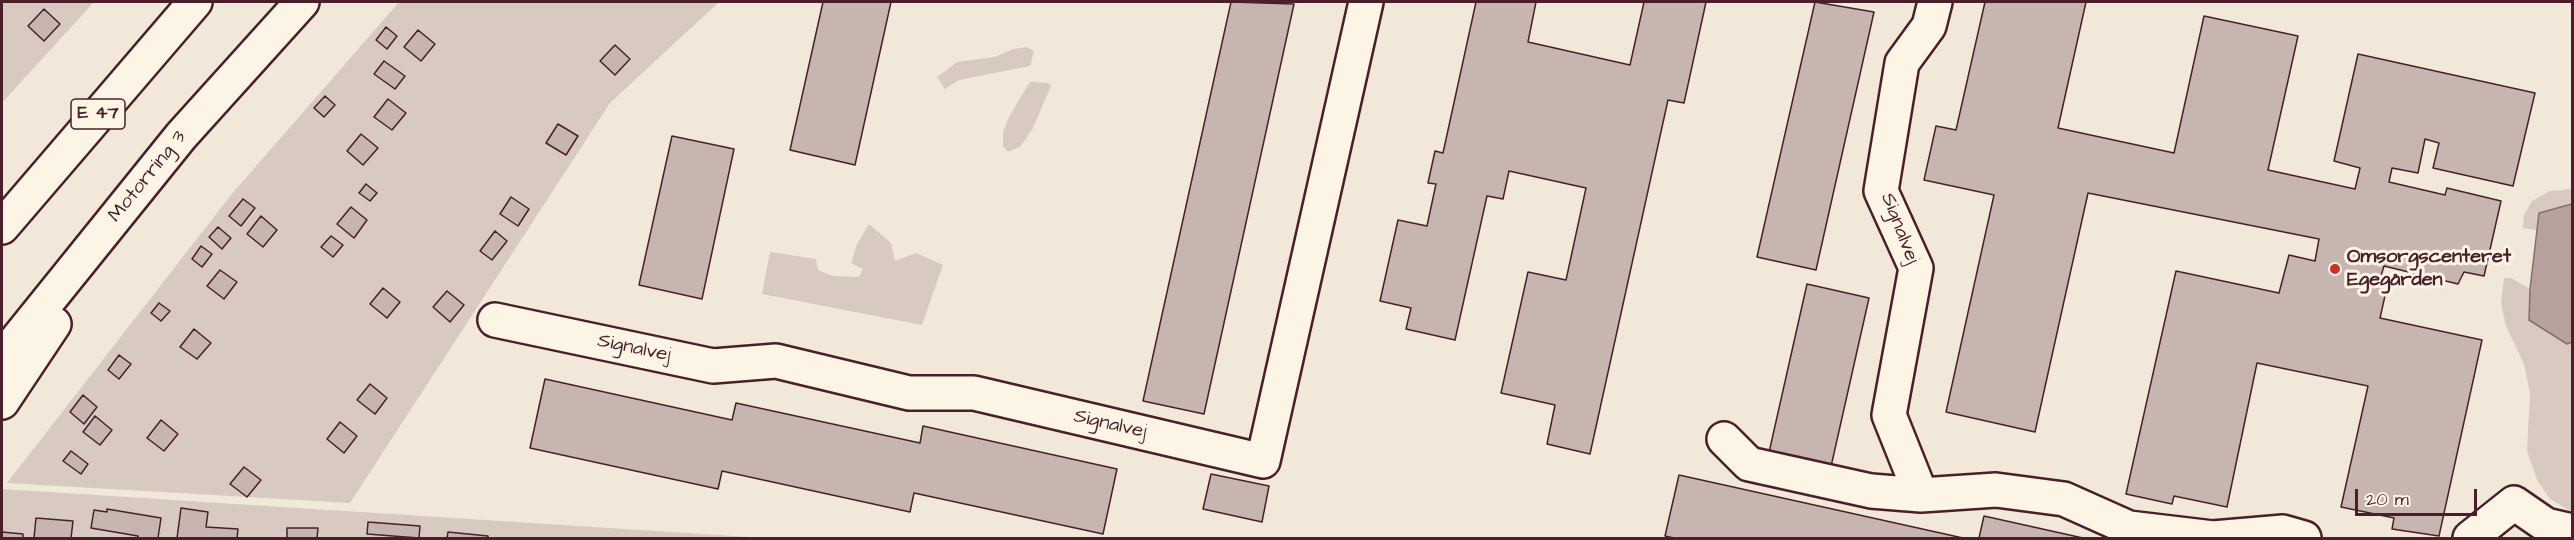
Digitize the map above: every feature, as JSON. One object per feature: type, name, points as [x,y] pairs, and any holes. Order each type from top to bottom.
[{"type":"main road","name":"E 47","points":[[2,227],[195,2]]},
{"type":"main road","name":"Motorring 3","points":[[2,358],[181,136],[302,2]]},
{"type":"main road","name":"Signalvej","points":[[495,320],[713,366],[776,362],[909,393],[974,393],[1263,462],[1366,2]]},
{"type":"main road","name":"Signalvej","points":[[1921,495],[1889,415],[1916,268],[1881,190],[1902,63],[1929,26],[1935,2]]},
{"type":"main road","points":[[2,402],[181,136]]},
{"type":"main road","points":[[1724,438],[1749,464],[1871,491],[1921,495],[1996,490],[2064,499],[2129,528],[2212,538],[2283,532],[2304,538]]},
{"type":"main road","points":[[2470,538],[2514,503],[2546,525],[2572,531]]},
{"type":"shaded area","points":[[2,2],[94,2],[2,103]]},
{"type":"shaded area","points":[[399,2],[719,2],[610,103],[350,503],[7,483],[231,195]]},
{"type":"shaded area","points":[[1026,47],[1034,51],[1030,66],[959,80],[945,89],[937,77],[957,62],[995,57],[1013,49]]},
{"type":"shaded area","points":[[1030,82],[1048,83],[1051,86],[1033,128],[1020,147],[1008,152],[1003,146],[1003,132],[1010,115]]},
{"type":"shaded area","points":[[2572,189],[2572,204],[2539,213],[2537,230],[2523,228],[2524,215],[2532,201],[2550,191]]},
{"type":"shaded area","points":[[2572,204],[2572,342],[2567,344],[2529,320],[2530,289],[2539,213]]},
{"type":"shaded area","points":[[869,224],[891,243],[895,261],[916,253],[943,265],[922,325],[762,294],[770,252],[816,259],[818,270],[832,276],[859,277],[863,269],[851,263],[857,244]]},
{"type":"shaded area","points":[[2504,278],[2511,278],[2530,289],[2529,320],[2566,344],[2572,342],[2572,512],[2550,499],[2538,482],[2527,451],[2530,393],[2524,364],[2506,326],[2501,304]]},
{"type":"shaded area","points":[[2,489],[765,538],[2,538]]},
{"type":"building","points":[[823,2],[891,2],[855,165],[790,150]]},
{"type":"building","points":[[1231,2],[1294,4],[1204,414],[1143,401]]},
{"type":"building","points":[[1476,2],[1536,2],[1528,42],[1630,65],[1644,2],[1706,2],[1684,103],[1668,100],[1590,454],[1547,444],[1555,405],[1501,393],[1528,272],[1566,280],[1586,188],[1509,171],[1503,199],[1487,196],[1455,340],[1406,329],[1411,308],[1380,301],[1398,220],[1427,226],[1436,184],[1428,183],[1435,151],[1443,153]]},
{"type":"building","points":[[1815,2],[1874,12],[1816,270],[1757,257]]},
{"type":"building","name":"Omsorgscenteret Egegården","points":[[1985,2],[2086,2],[2058,128],[2174,153],[2204,16],[2298,36],[2268,170],[2355,189],[2360,168],[2334,161],[2358,54],[2535,93],[2513,186],[2433,168],[2439,143],[2425,139],[2418,173],[2392,168],[2389,182],[2445,195],[2447,188],[2501,201],[2484,276],[2464,272],[2458,284],[2384,266],[2381,276],[2389,278],[2380,318],[2482,340],[2439,536],[2392,529],[2394,518],[2341,507],[2368,386],[2257,363],[2227,507],[2174,496],[2172,504],[2126,494],[2176,271],[2279,293],[2289,255],[2315,261],[2319,239],[2088,193],[2035,432],[1946,412],[1994,195],[1924,180],[1936,126],[1956,130]]},
{"type":"building","points":[[44,9],[60,24],[44,41],[28,26]]},
{"type":"building","points":[[386,27],[397,36],[387,49],[376,40]]},
{"type":"building","points":[[418,30],[435,44],[421,61],[404,47]]},
{"type":"building","points":[[615,45],[630,59],[615,75],[600,61]]},
{"type":"building","points":[[384,61],[405,76],[395,89],[374,74]]},
{"type":"building","points":[[325,96],[335,105],[324,117],[314,108]]},
{"type":"building","points":[[388,99],[406,113],[392,130],[374,117]]},
{"type":"building","points":[[558,124],[578,136],[566,155],[546,143]]},
{"type":"building","points":[[361,134],[378,148],[363,165],[347,151]]},
{"type":"building","points":[[672,136],[734,149],[702,299],[639,285]]},
{"type":"building","points":[[366,184],[377,193],[370,201],[359,193]]},
{"type":"building","points":[[511,197],[529,209],[518,226],[500,214]]},
{"type":"building","points":[[243,199],[255,208],[241,226],[229,216]]},
{"type":"building","points":[[351,207],[367,220],[354,238],[337,224]]},
{"type":"building","points":[[261,216],[277,230],[263,247],[247,234]]},
{"type":"building","points":[[218,227],[231,238],[222,249],[209,237]]},
{"type":"building","points":[[495,231],[507,241],[492,260],[480,251]]},
{"type":"building","points":[[331,236],[343,245],[333,257],[321,247]]},
{"type":"building","points":[[201,246],[212,254],[202,267],[192,259]]},
{"type":"building","points":[[220,270],[237,282],[224,299],[207,286]]},
{"type":"building","points":[[1807,284],[1869,298],[1830,471],[1768,457]]},
{"type":"building","points":[[383,288],[400,302],[387,318],[370,304]]},
{"type":"building","points":[[447,291],[464,305],[450,322],[433,307]]},
{"type":"building","points":[[159,303],[170,311],[161,321],[151,313]]},
{"type":"building","points":[[194,329],[211,343],[197,359],[180,347]]},
{"type":"building","points":[[119,355],[131,364],[119,379],[108,370]]},
{"type":"building","points":[[545,379],[732,420],[736,403],[920,443],[923,426],[1117,469],[1103,534],[914,493],[910,512],[722,471],[718,489],[530,448]]},
{"type":"building","points":[[370,384],[387,398],[375,414],[357,400]]},
{"type":"building","points":[[83,395],[97,407],[84,424],[70,412]]},
{"type":"building","points":[[95,416],[112,430],[100,445],[83,432]]},
{"type":"building","points":[[161,420],[178,434],[164,451],[147,438]]},
{"type":"building","points":[[340,422],[357,436],[344,453],[327,439]]},
{"type":"building","points":[[71,451],[88,464],[81,474],[63,461]]},
{"type":"building","points":[[244,467],[261,480],[247,497],[230,484]]},
{"type":"building","points":[[1211,474],[1269,486],[1262,522],[1203,509]]},
{"type":"building","points":[[1679,475],[1963,538],[1674,538],[1665,536]]},
{"type":"building","points":[[181,508],[208,512],[206,527],[238,529],[237,538],[177,538]]},
{"type":"building","points":[[107,509],[161,518],[158,538],[138,538],[138,536],[91,528],[94,510],[107,512]]},
{"type":"building","points":[[1984,516],[2083,538],[1979,538]]},
{"type":"building","points":[[36,518],[73,521],[71,538],[34,538]]},
{"type":"building","points":[[368,522],[420,526],[419,538],[367,534]]},
{"type":"building","points":[[287,528],[318,528],[317,538],[287,538]]},
{"type":"building","points":[[2,532],[23,534],[23,538],[2,538]]},
{"type":"building","points":[[448,532],[488,536],[488,538],[447,538]]},
{"type":"place","name":"Omsorgscenteret Egegården","points":[[2335,269]]}]
